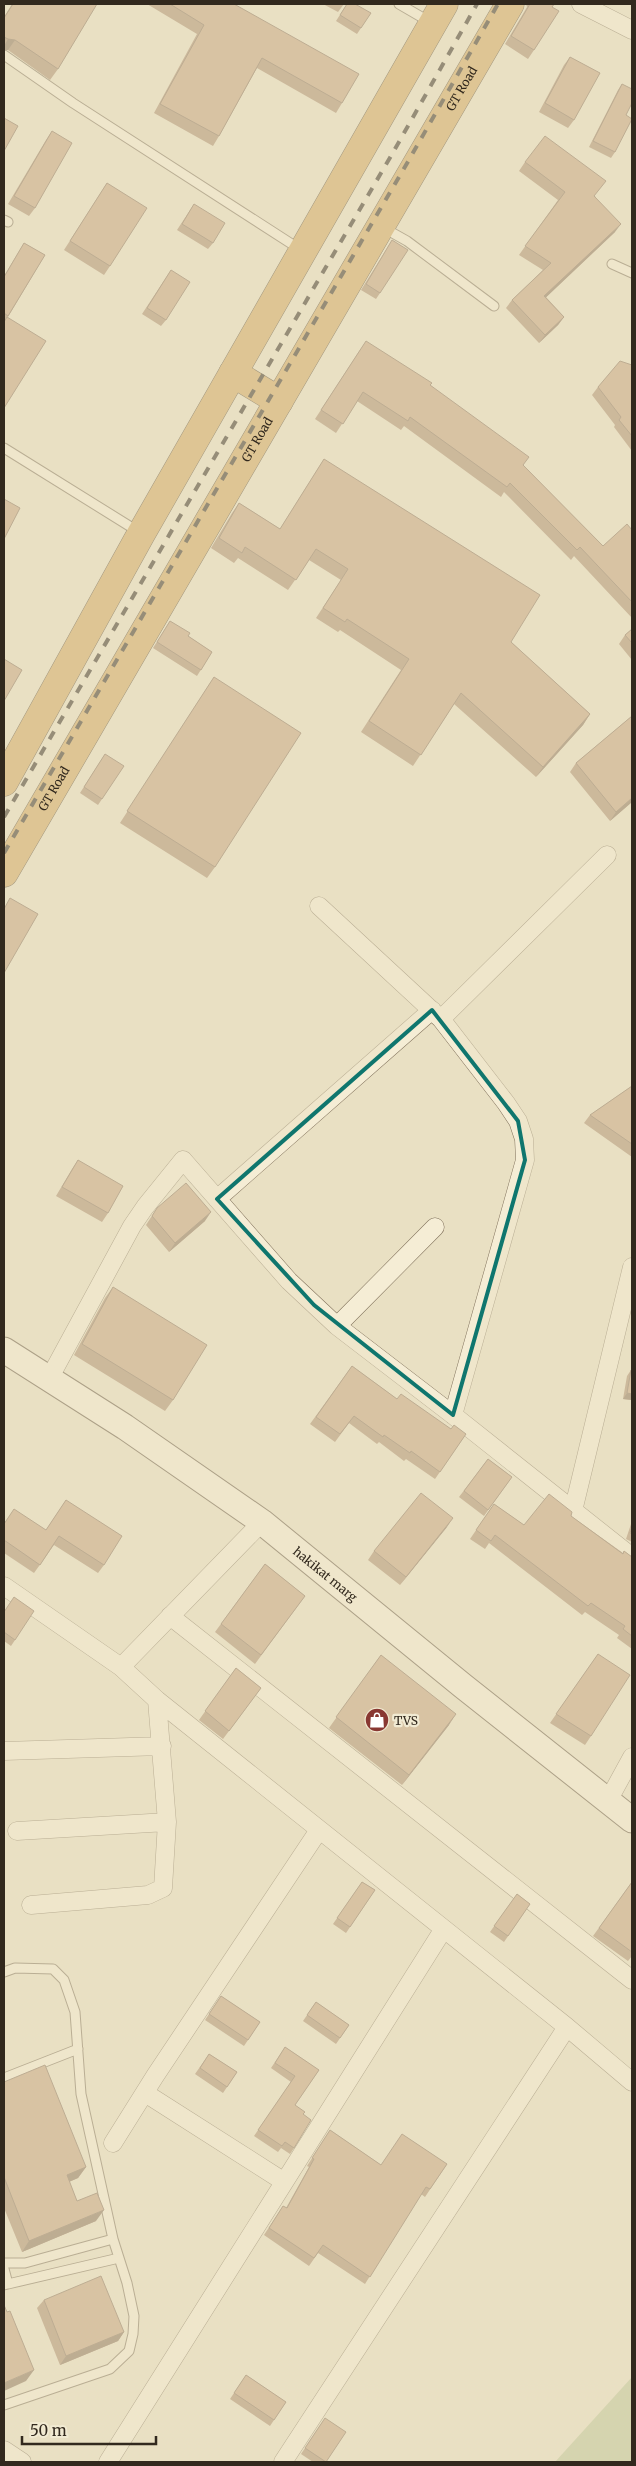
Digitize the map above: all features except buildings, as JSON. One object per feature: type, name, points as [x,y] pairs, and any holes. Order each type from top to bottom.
[{"type":"highway","name":"GT Road","points":[[4,874],[510,4]]},
{"type":"highway","points":[[4,782],[141,534],[438,14]]},
{"type":"highway","points":[[233,373],[279,401]]},
{"type":"street","points":[[581,4],[632,30]]},
{"type":"street","points":[[217,1199],[436,1015],[607,855]]},
{"type":"street","points":[[319,906],[436,1015],[506,1103],[518,1121],[524,1139],[525,1160],[454,1415]]},
{"type":"street","points":[[49,1379],[132,1226],[183,1160],[289,1281],[337,1326],[454,1415],[632,1558]]},
{"type":"street","points":[[337,1326],[435,1227]]},
{"type":"street","points":[[573,1511],[632,1267]]},
{"type":"street","name":"hakikat marg","points":[[4,1350],[126,1427],[262,1522],[632,1820]]},
{"type":"street","points":[[121,1667],[262,1522]]},
{"type":"street","points":[[4,1586],[121,1667],[157,1700],[443,1930],[567,2026],[632,2082]]},
{"type":"street","points":[[170,1616],[632,1980]]},
{"type":"street","points":[[31,1905],[148,1895],[162,1888],[167,1822],[157,1700]]},
{"type":"street","points":[[4,1751],[162,1746]]},
{"type":"street","points":[[608,1801],[632,1757]]},
{"type":"street","points":[[17,1830],[167,1822]]},
{"type":"street","points":[[113,2143],[319,1830]]},
{"type":"street","points":[[108,2462],[443,1930]]},
{"type":"street","points":[[283,2462],[567,2026]]},
{"type":"street","points":[[145,2093],[284,2181]]},
{"type":"street","points":[[4,2450],[22,2462]]},
{"type":"lane","points":[[398,4],[438,14]]},
{"type":"lane","points":[[4,54],[73,103],[303,251]]},
{"type":"lane","points":[[381,226],[407,240],[494,306]]},
{"type":"lane","points":[[612,264],[632,273]]},
{"type":"lane","points":[[4,448],[141,534]]},
{"type":"lane","points":[[4,1972],[15,1968],[53,1969],[64,1980],[75,2012],[81,2094],[113,2239],[134,2316],[133,2334],[129,2351],[110,2369],[4,2405]]},
{"type":"lane","points":[[4,2078],[78,2049]]},
{"type":"lane","points":[[4,2263],[25,2263],[113,2239]]},
{"type":"lane","points":[[4,2269],[6,2284],[119,2258]]},
{"type":"highlighted area","points":[[432,1010],[518,1121],[525,1160],[453,1415],[314,1305],[217,1199]]},
{"type":"green space","points":[[632,2377],[632,2462],[555,2462]]},
{"type":"railway","points":[[4,817],[391,156],[477,4]]},
{"type":"railway","points":[[4,853],[498,4]]},
{"type":"place","name":"TVS","points":[[377,1720]]}]
